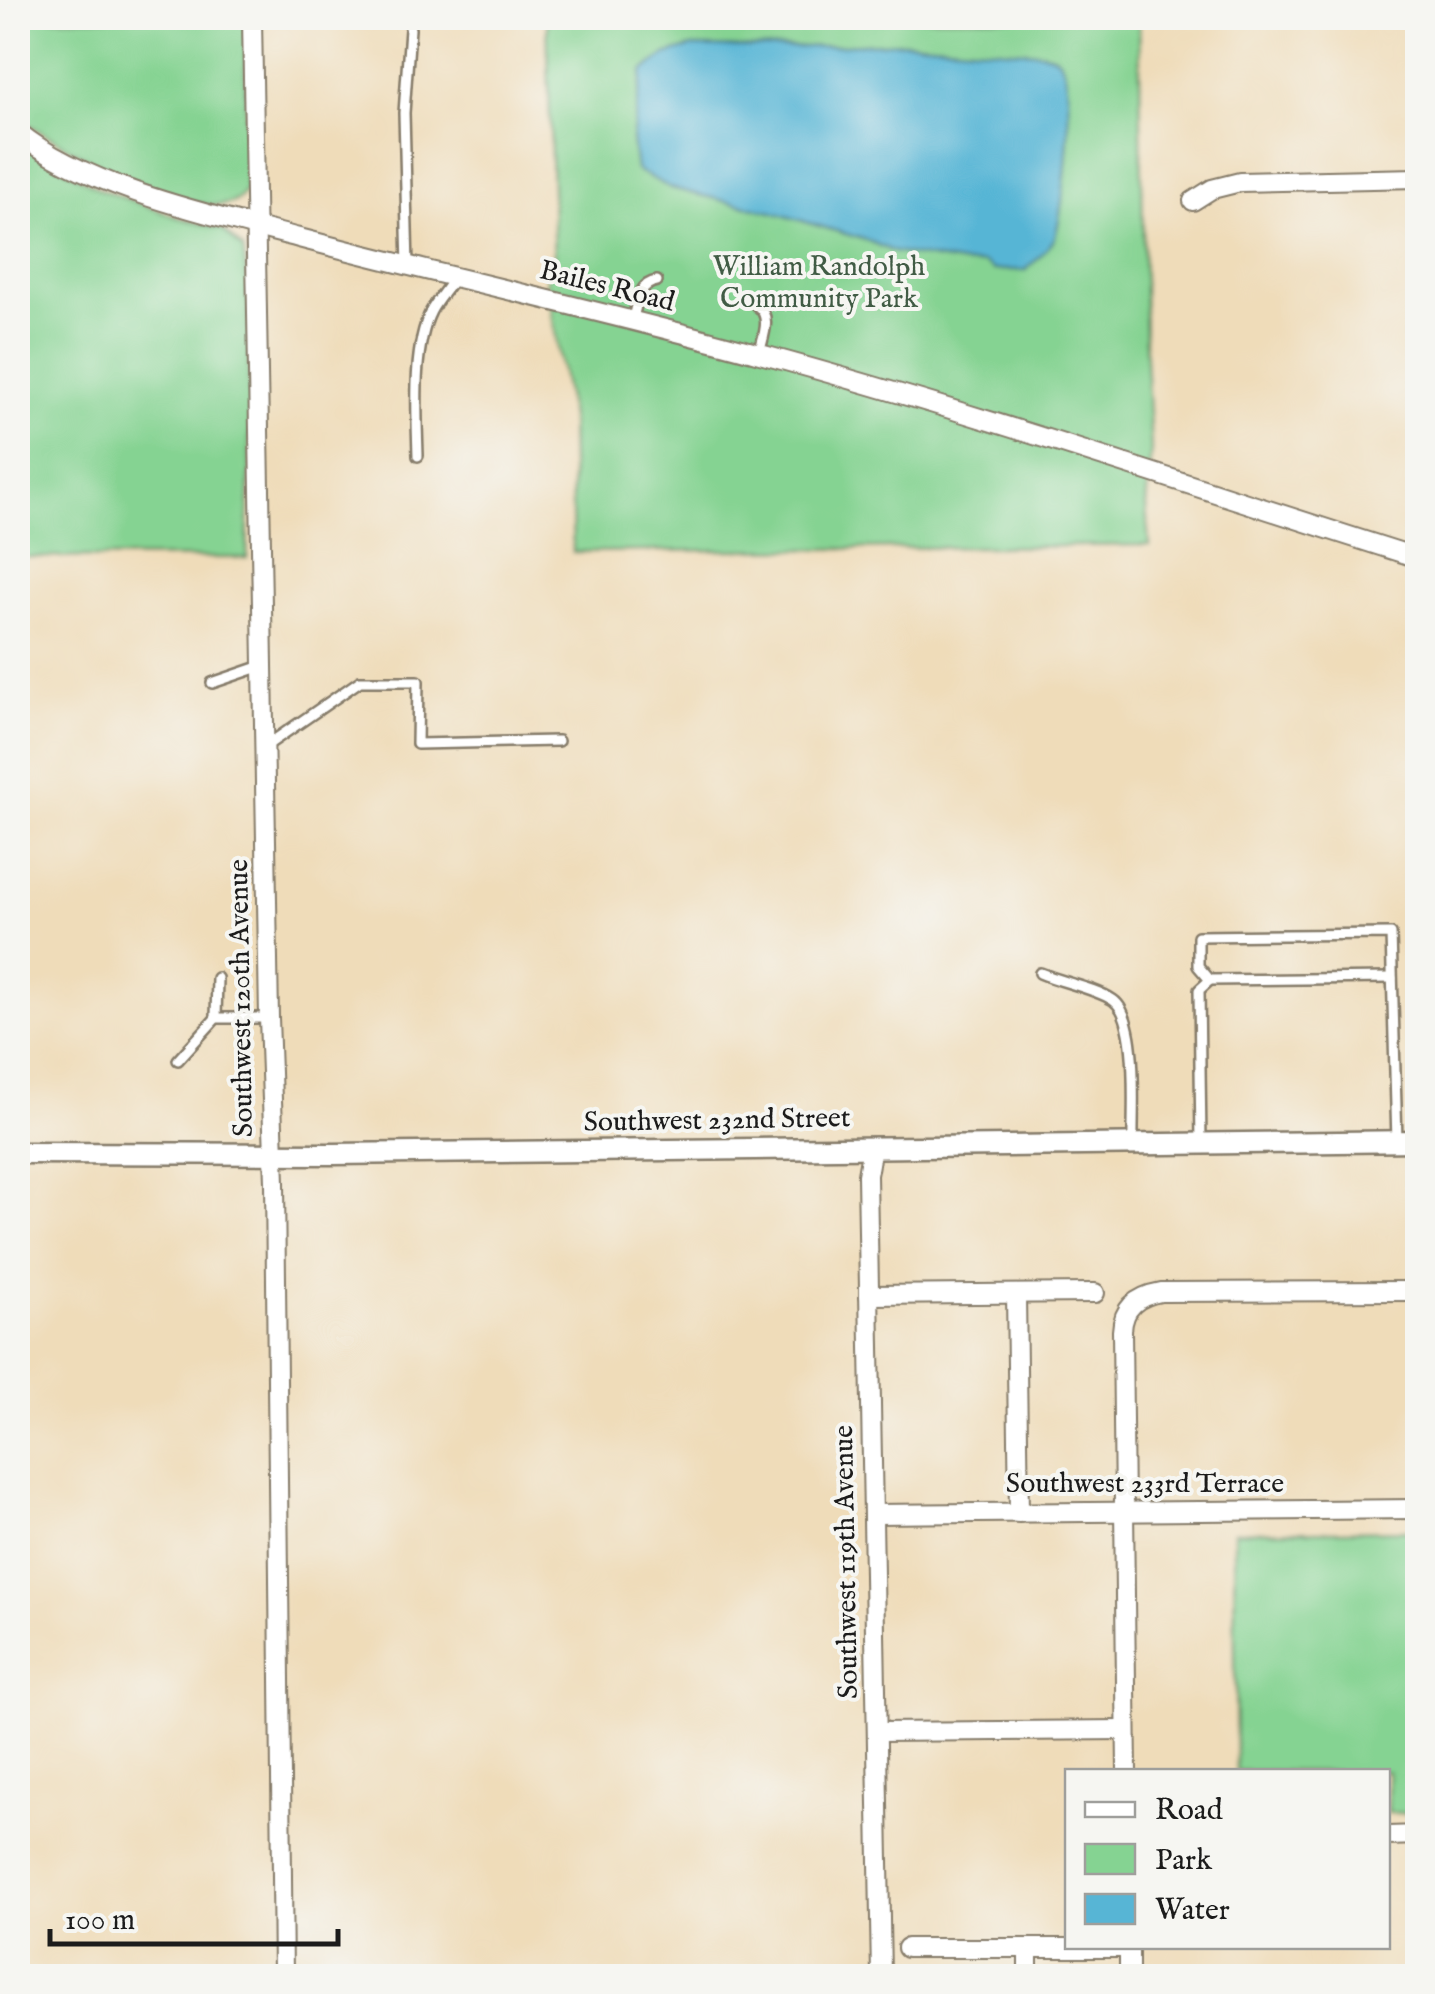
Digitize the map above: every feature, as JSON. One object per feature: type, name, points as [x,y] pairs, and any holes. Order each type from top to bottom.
[{"type":"street","name":"Southwest 120th Avenue","points":[[252,18],[283,1976]]},
{"type":"street","name":"Bailes Road","points":[[18,132],[32,144],[122,188],[256,227],[760,354],[993,422],[1418,558]]},
{"type":"street","points":[[1193,200],[1212,189],[1240,182],[1418,178]]},
{"type":"street","name":"Southwest 232nd Street","points":[[18,1153],[1407,1141]]},
{"type":"street","name":"Southwest 119th Avenue","points":[[872,1147],[867,1174],[881,1976]]},
{"type":"street","points":[[1126,1769],[1122,1324],[1131,1304],[1161,1292],[1418,1291]]},
{"type":"street","points":[[869,1295],[1095,1293]]},
{"type":"street","points":[[1016,1294],[1019,1512]]},
{"type":"street","name":"Southwest 233rd Terrace","points":[[872,1514],[1418,1509]]},
{"type":"street","points":[[878,1732],[1126,1730]]},
{"type":"street","points":[[1390,1836],[1418,1835]]},
{"type":"street","points":[[907,1948],[1065,1948]]},
{"type":"street","points":[[1028,1948],[1028,1976]]},
{"type":"street","points":[[1129,1949],[1129,1976]]},
{"type":"lane","points":[[408,266],[404,113],[410,30]]},
{"type":"lane","points":[[418,456],[418,376],[424,330],[432,310],[455,277]]},
{"type":"lane","points":[[632,322],[641,289],[648,282],[657,281]]},
{"type":"lane","points":[[756,305],[764,310],[766,319],[760,354]]},
{"type":"lane","points":[[212,683],[262,666]]},
{"type":"lane","points":[[264,748],[360,681],[418,681],[416,744],[558,741]]},
{"type":"lane","points":[[1210,980],[1198,966],[1198,936],[1391,934],[1407,1141]]},
{"type":"lane","points":[[1040,973],[1116,1001],[1125,1014],[1131,1049],[1132,1144]]},
{"type":"lane","points":[[178,1060],[216,1018],[217,978]]},
{"type":"lane","points":[[1201,1144],[1199,990],[1210,980],[1392,978]]},
{"type":"lane","points":[[216,1018],[269,1018]]},
{"type":"green space","points":[[18,18],[245,18],[246,189],[232,203],[207,205],[175,197],[103,166],[25,122],[18,116]]},
{"type":"green space","name":"William Randolph Community Park","points":[[547,18],[1139,18],[1151,449],[1146,506],[1149,545],[573,552],[570,417],[546,279],[554,258]]},
{"type":"green space","points":[[18,141],[100,189],[222,229],[243,249],[248,285],[247,558],[18,557]]},
{"type":"green space","points":[[1417,1530],[1417,1813],[1390,1813],[1390,1769],[1236,1769],[1234,1532]]},
{"type":"water","points":[[904,42],[1038,52],[1059,60],[1068,93],[1068,146],[1059,222],[1053,241],[1026,270],[994,270],[984,263],[966,264],[894,252],[776,213],[671,188],[636,170],[632,139],[643,71],[665,55],[692,47],[783,48]]}]
